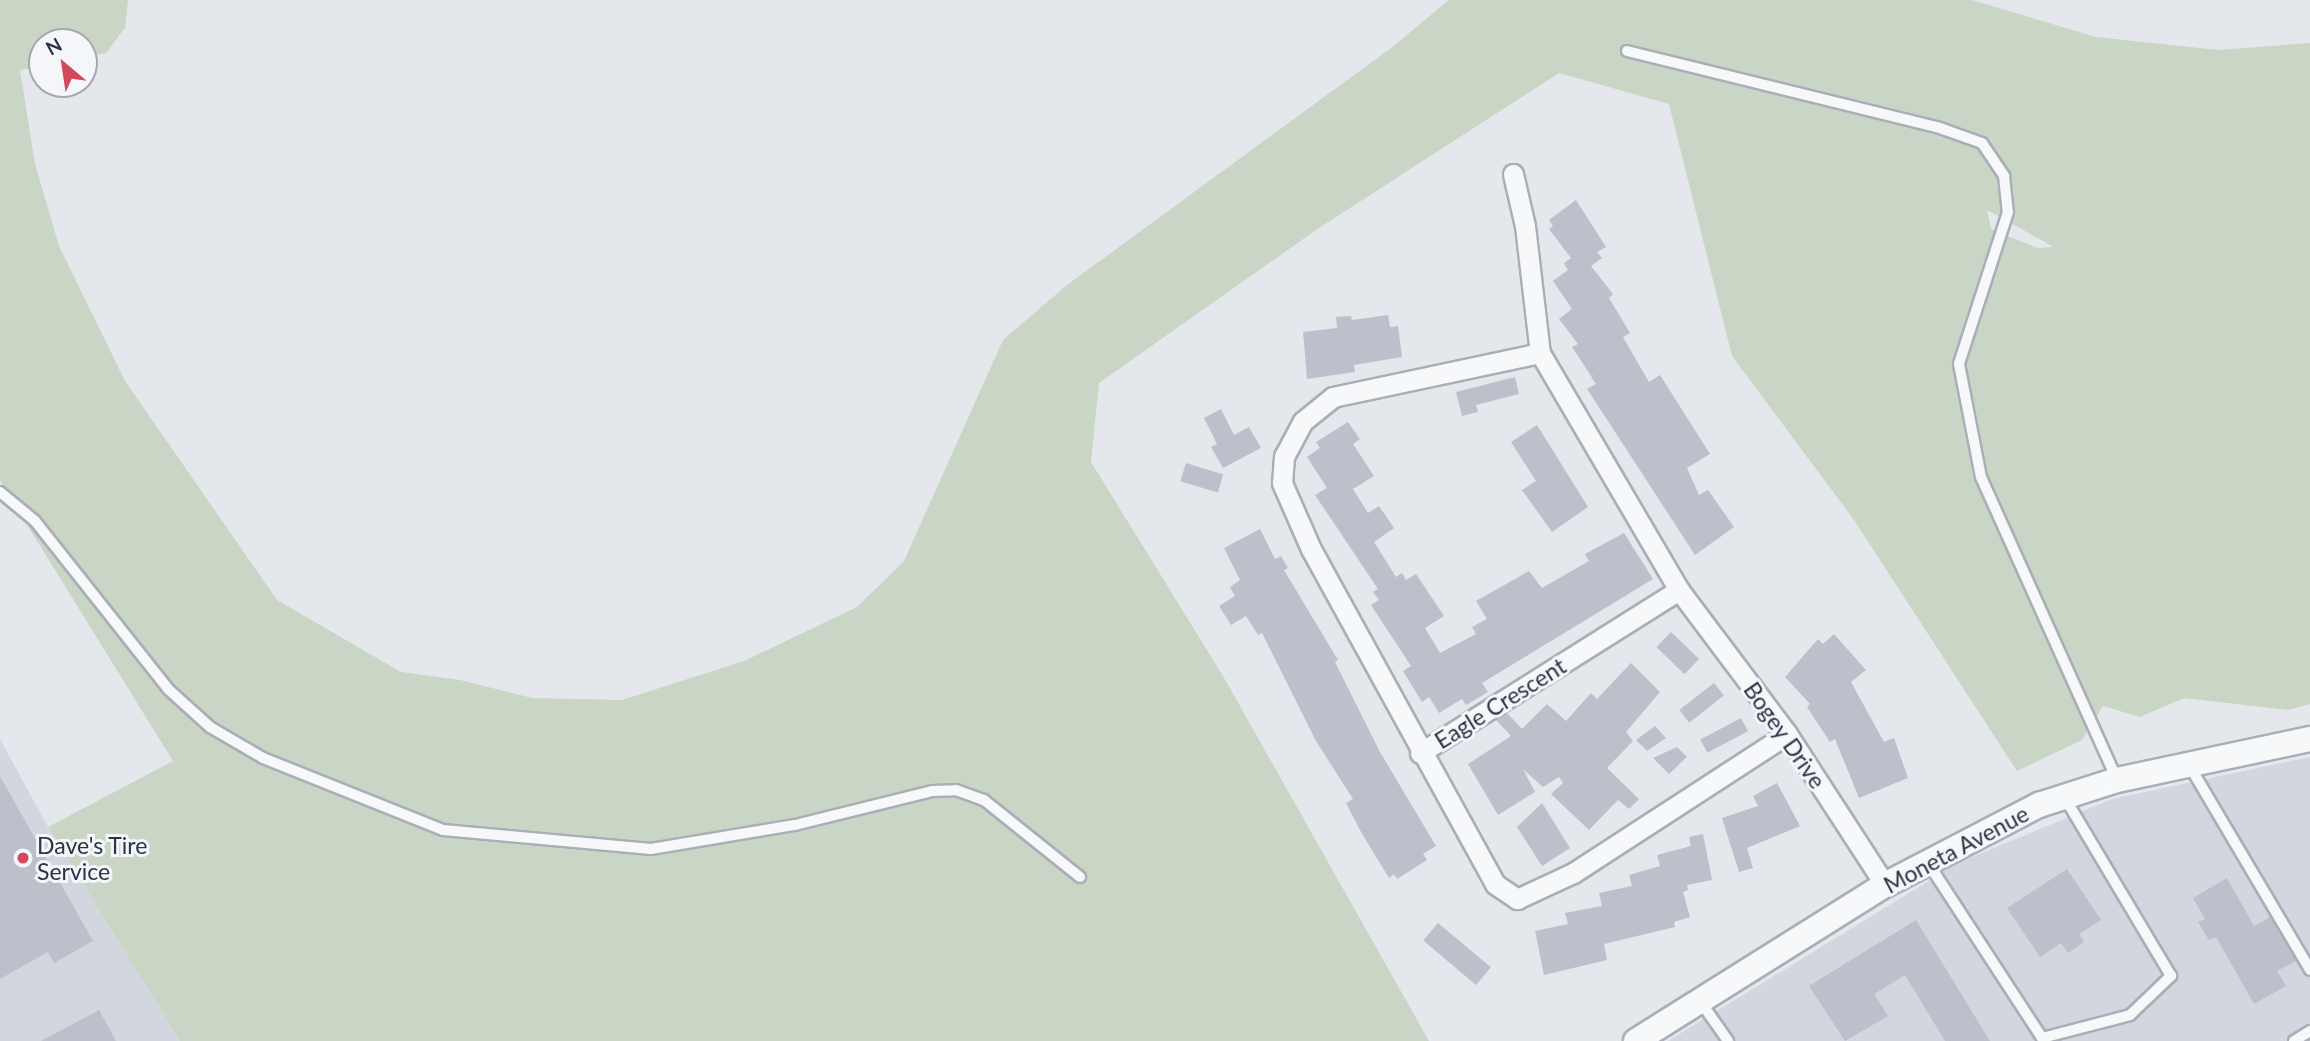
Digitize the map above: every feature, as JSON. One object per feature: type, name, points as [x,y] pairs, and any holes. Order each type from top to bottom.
[{"type":"street","points":[[1420,753],[1311,549],[1282,483],[1284,456],[1304,421],[1333,397],[1540,353],[1525,226],[1513,174]]},
{"type":"street","name":"Bogey Drive","points":[[1540,353],[1679,590],[1787,734],[1885,886]]},
{"type":"street","name":"Eagle Crescent","points":[[1679,590],[1420,753],[1495,884],[1517,899],[1573,873],[1787,734]]},
{"type":"street","name":"Moneta Avenue","points":[[1636,1041],[1885,886],[2039,805],[2117,780],[2310,740]]},
{"type":"lane","points":[[1627,51],[1937,127],[1982,143],[2004,176],[2008,212],[1959,364],[1981,477],[2117,780]]},
{"type":"lane","points":[[0,492],[35,521],[168,689],[210,727],[263,758],[443,830],[650,849],[795,825],[932,791],[956,790],[984,800],[1080,877]]},
{"type":"lane","points":[[2189,764],[2310,970]]},
{"type":"lane","points":[[1928,863],[2042,1038],[2130,1015],[2171,976],[2064,797]]},
{"type":"lane","points":[[1700,1001],[1728,1041]]},
{"type":"lane","points":[[2294,1041],[2310,1031]]},
{"type":"shaded area","points":[[0,739],[48,827],[180,1041],[0,1041]]},
{"type":"shaded area","points":[[2310,757],[2310,1041],[1668,1041],[1958,863],[2112,799]]},
{"type":"green space","points":[[0,0],[128,0],[125,28],[106,53],[98,54],[98,28],[28,28],[28,69],[20,70],[35,164],[59,246],[125,381],[277,600],[401,672],[460,680],[532,698],[622,700],[744,661],[857,607],[904,561],[1003,340],[1067,285],[1391,48],[1449,0],[1972,0],[2096,37],[2218,50],[2310,43],[2310,704],[2288,710],[2184,698],[2140,717],[2103,706],[2082,740],[2017,771],[1854,520],[1732,356],[1669,104],[1559,73],[1316,230],[1099,383],[1091,462],[1223,676],[1429,1041],[180,1041],[48,827],[173,761],[0,481]],"holes":[[[1987,210],[2052,247],[2037,248],[1991,229]]]},
{"type":"building","points":[[1576,200],[1606,247],[1597,252],[1602,258],[1591,266],[1613,294],[1609,298],[1630,333],[1623,337],[1649,382],[1660,375],[1710,454],[1687,468],[1699,495],[1708,490],[1734,527],[1695,555],[1587,389],[1596,384],[1591,377],[1595,375],[1591,376],[1572,347],[1578,344],[1559,319],[1572,309],[1553,281],[1568,270],[1564,263],[1571,258],[1549,229],[1553,226],[1549,220]]},
{"type":"building","points":[[1388,315],[1390,327],[1398,326],[1402,357],[1354,365],[1355,372],[1307,379],[1303,332],[1337,328],[1336,317],[1351,316],[1352,320]]},
{"type":"building","points":[[1515,377],[1519,394],[1476,405],[1478,412],[1462,416],[1456,392]]},
{"type":"building","points":[[1221,409],[1234,435],[1249,427],[1261,448],[1223,468],[1211,447],[1217,444],[1204,418]]},
{"type":"building","points":[[1348,422],[1360,439],[1353,444],[1374,476],[1353,489],[1368,513],[1379,506],[1394,528],[1374,542],[1396,577],[1402,573],[1406,580],[1416,574],[1444,616],[1425,628],[1440,653],[1476,634],[1472,627],[1487,619],[1476,601],[1529,571],[1542,588],[1589,561],[1585,554],[1624,533],[1653,579],[1482,683],[1488,692],[1466,705],[1462,699],[1439,713],[1429,697],[1422,702],[1403,671],[1411,666],[1371,605],[1379,600],[1373,592],[1378,589],[1315,495],[1327,488],[1307,457],[1320,448],[1316,442]]},
{"type":"building","points":[[1537,425],[1588,507],[1552,532],[1522,490],[1536,481],[1511,442]]},
{"type":"building","points":[[1186,463],[1223,474],[1218,493],[1180,481]]},
{"type":"building","points":[[1260,529],[1275,559],[1281,556],[1288,568],[1284,570],[1338,660],[1335,662],[1380,752],[1436,846],[1423,854],[1427,860],[1397,879],[1394,874],[1389,878],[1361,832],[1346,803],[1353,799],[1316,741],[1262,633],[1258,635],[1246,616],[1231,625],[1219,606],[1235,596],[1230,587],[1240,580],[1224,548]]},
{"type":"building","points":[[1671,632],[1699,659],[1684,674],[1656,647]]},
{"type":"building","points":[[1834,634],[1866,670],[1851,682],[1884,742],[1894,738],[1908,778],[1859,798],[1835,739],[1830,742],[1807,707],[1810,704],[1785,677],[1818,639],[1823,644]]},
{"type":"building","points":[[1631,663],[1660,692],[1626,732],[1633,741],[1607,768],[1639,799],[1629,809],[1618,800],[1589,830],[1551,794],[1563,783],[1559,777],[1543,787],[1523,769],[1535,792],[1498,815],[1468,764],[1511,736],[1496,720],[1507,713],[1522,729],[1547,704],[1566,721],[1591,693],[1597,699]]},
{"type":"building","points":[[1714,683],[1724,696],[1689,723],[1679,710]]},
{"type":"building","points":[[1741,718],[1748,731],[1707,753],[1700,740]]},
{"type":"building","points":[[1655,726],[1666,738],[1647,751],[1636,740]]},
{"type":"building","points":[[1677,747],[1687,757],[1669,774],[1653,758]]},
{"type":"building","name":"Dave's Tire Service","points":[[0,776],[93,941],[54,963],[48,952],[0,979]]},
{"type":"building","points":[[1777,783],[1800,826],[1747,848],[1753,868],[1739,872],[1722,818],[1758,806],[1753,796]]},
{"type":"building","points":[[1542,803],[1570,848],[1542,866],[1517,827]]},
{"type":"building","points":[[1703,834],[1712,880],[1687,885],[1688,890],[1683,892],[1690,917],[1674,922],[1675,927],[1604,944],[1607,960],[1544,975],[1535,931],[1568,924],[1565,913],[1602,906],[1599,893],[1632,886],[1629,875],[1660,866],[1657,855],[1691,846],[1689,837]]},
{"type":"building","points":[[2067,869],[2101,920],[2079,934],[2084,942],[2068,953],[2061,943],[2040,957],[2007,908]]},
{"type":"building","points":[[2227,878],[2254,926],[2270,917],[2296,961],[2277,971],[2286,986],[2254,1004],[2216,937],[2209,940],[2198,922],[2205,919],[2193,898]]},
{"type":"building","points":[[1916,920],[1990,1041],[1945,1041],[1905,975],[1874,994],[1888,1016],[1845,1041],[1809,986]]},
{"type":"building","points":[[1438,923],[1491,967],[1476,985],[1423,941]]},
{"type":"building","points":[[99,1010],[116,1041],[41,1041]]},
{"type":"place","name":"Dave's Tire Service","points":[[23,858]]}]
